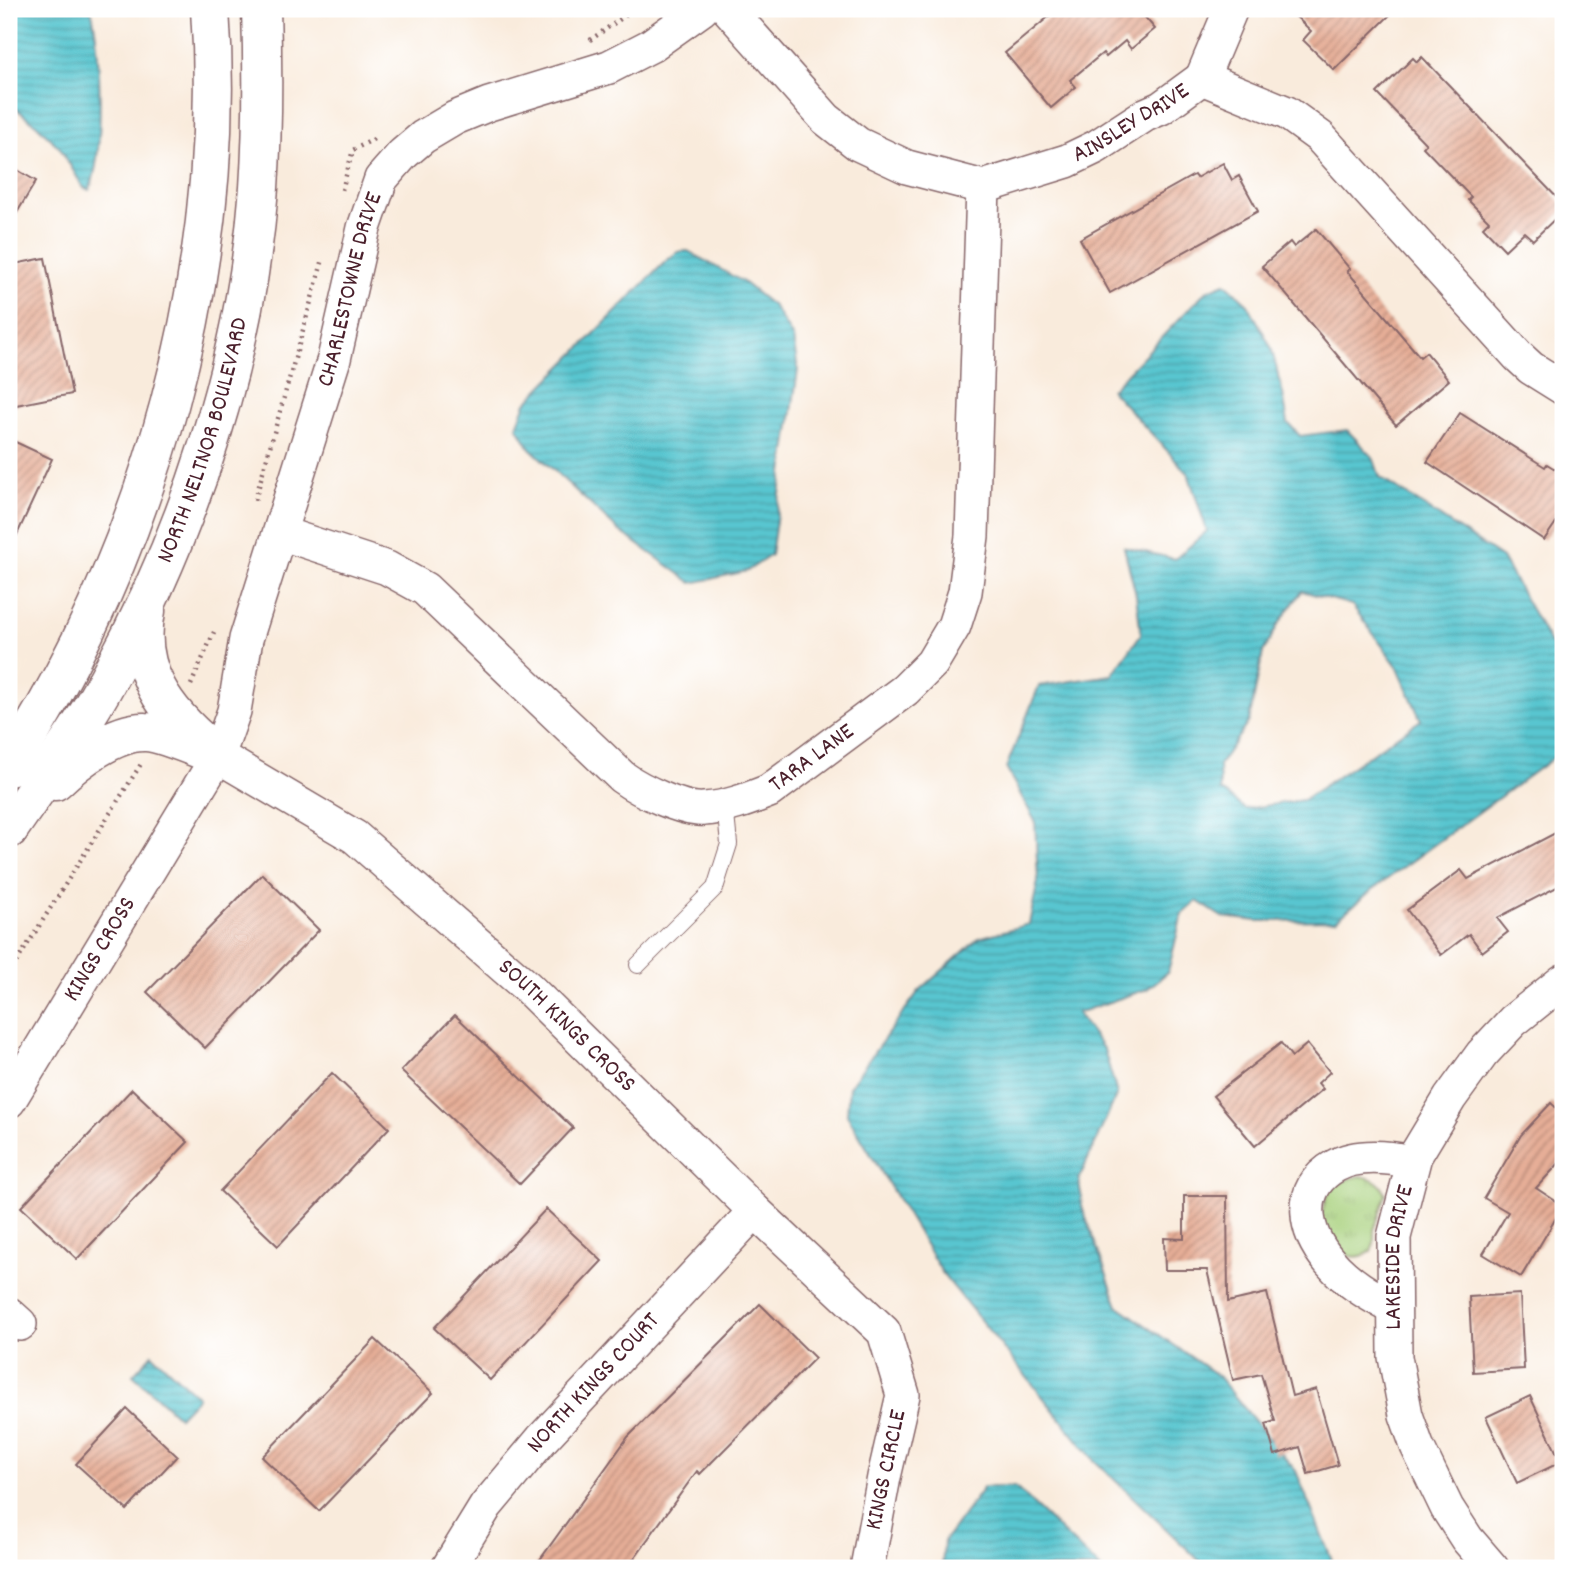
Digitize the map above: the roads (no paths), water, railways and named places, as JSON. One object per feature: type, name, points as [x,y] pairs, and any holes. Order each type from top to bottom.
[{"type":"main road","name":"NORTH NELTNOR BOULEVARD","points":[[9,767],[56,688],[120,551],[155,453],[176,377],[190,316],[206,210],[213,109],[210,9]]},
{"type":"main road","name":"NORTH NELTNOR BOULEVARD","points":[[13,822],[107,682],[147,605],[180,528],[228,378],[245,298],[259,190],[262,123],[261,9]]},
{"type":"main road","points":[[147,605],[142,628],[147,665],[154,685],[180,724],[219,755]]},
{"type":"main road","points":[[13,822],[64,772],[92,751],[118,738],[145,732],[219,755]]},
{"type":"street","name":"CHARLESTOWNE DRIVE","points":[[219,755],[234,711],[246,639],[334,359],[363,228],[381,179],[403,153],[423,137],[455,118],[489,104],[610,67],[650,46],[702,9]]},
{"type":"street","points":[[728,9],[826,119],[858,144],[907,167],[983,187]]},
{"type":"street","points":[[1202,78],[1231,9]]},
{"type":"street","name":"AINSLEY DRIVE","points":[[983,187],[1067,162],[1096,147],[1145,114],[1161,108],[1202,78],[1287,113],[1321,137],[1518,356],[1563,388]]},
{"type":"street","name":"TARA LANE","points":[[280,533],[387,568],[425,589],[622,777],[641,791],[702,810],[747,800],[769,790],[905,690],[932,663],[954,626],[965,592],[972,536],[983,187]]},
{"type":"street","name":"KINGS CROSS","points":[[9,1101],[219,755]]},
{"type":"street","name":"SOUTH KINGS CROSS","points":[[219,755],[355,837],[527,987],[755,1211],[884,1332]]},
{"type":"street","name":"LAKESIDE DRIVE","points":[[1492,1568],[1467,1539],[1447,1508],[1417,1446],[1406,1415],[1395,1357],[1394,1237],[1415,1156],[1443,1110],[1482,1054],[1513,1021],[1563,981]]},
{"type":"street","points":[[1394,1308],[1361,1290],[1329,1261],[1312,1232],[1305,1206],[1316,1183],[1335,1166],[1362,1159],[1389,1157],[1413,1162]]},
{"type":"street","name":"NORTH KINGS COURT","points":[[448,1568],[486,1506],[542,1439],[755,1211]]},
{"type":"street","name":"KINGS CIRCLE","points":[[867,1568],[903,1395],[884,1332]]},
{"type":"lane","points":[[638,965],[715,888],[729,844],[725,805]]},
{"type":"water","points":[[9,9],[91,9],[97,48],[100,101],[97,153],[89,190],[83,187],[60,148],[9,103]]},
{"type":"water","points":[[688,251],[743,282],[774,307],[793,338],[798,370],[771,555],[747,571],[692,583],[617,529],[530,448],[517,426],[526,403],[665,262],[678,252]]},
{"type":"water","points":[[1225,283],[1248,304],[1271,347],[1288,423],[1300,436],[1347,430],[1373,457],[1380,477],[1502,558],[1555,652],[1563,651],[1563,751],[1372,890],[1336,920],[1258,921],[1222,917],[1197,901],[1182,914],[1168,972],[1147,989],[1077,1013],[1104,1050],[1117,1094],[1079,1179],[1082,1207],[1118,1306],[1218,1376],[1296,1471],[1335,1568],[1207,1568],[1094,1460],[943,1274],[847,1115],[849,1087],[919,991],[979,938],[1029,924],[1038,881],[1035,821],[1006,768],[1039,686],[1112,675],[1141,634],[1136,595],[1124,547],[1175,559],[1207,531],[1188,473],[1111,390],[1206,291]],"holes":[[[1302,591],[1352,605],[1397,666],[1421,720],[1303,800],[1245,809],[1220,790],[1219,765],[1249,721],[1263,652]]]},
{"type":"water","points":[[152,1354],[198,1397],[179,1417],[133,1375]]},
{"type":"water","points":[[984,1487],[1015,1487],[1100,1568],[942,1568],[944,1541]]}]
